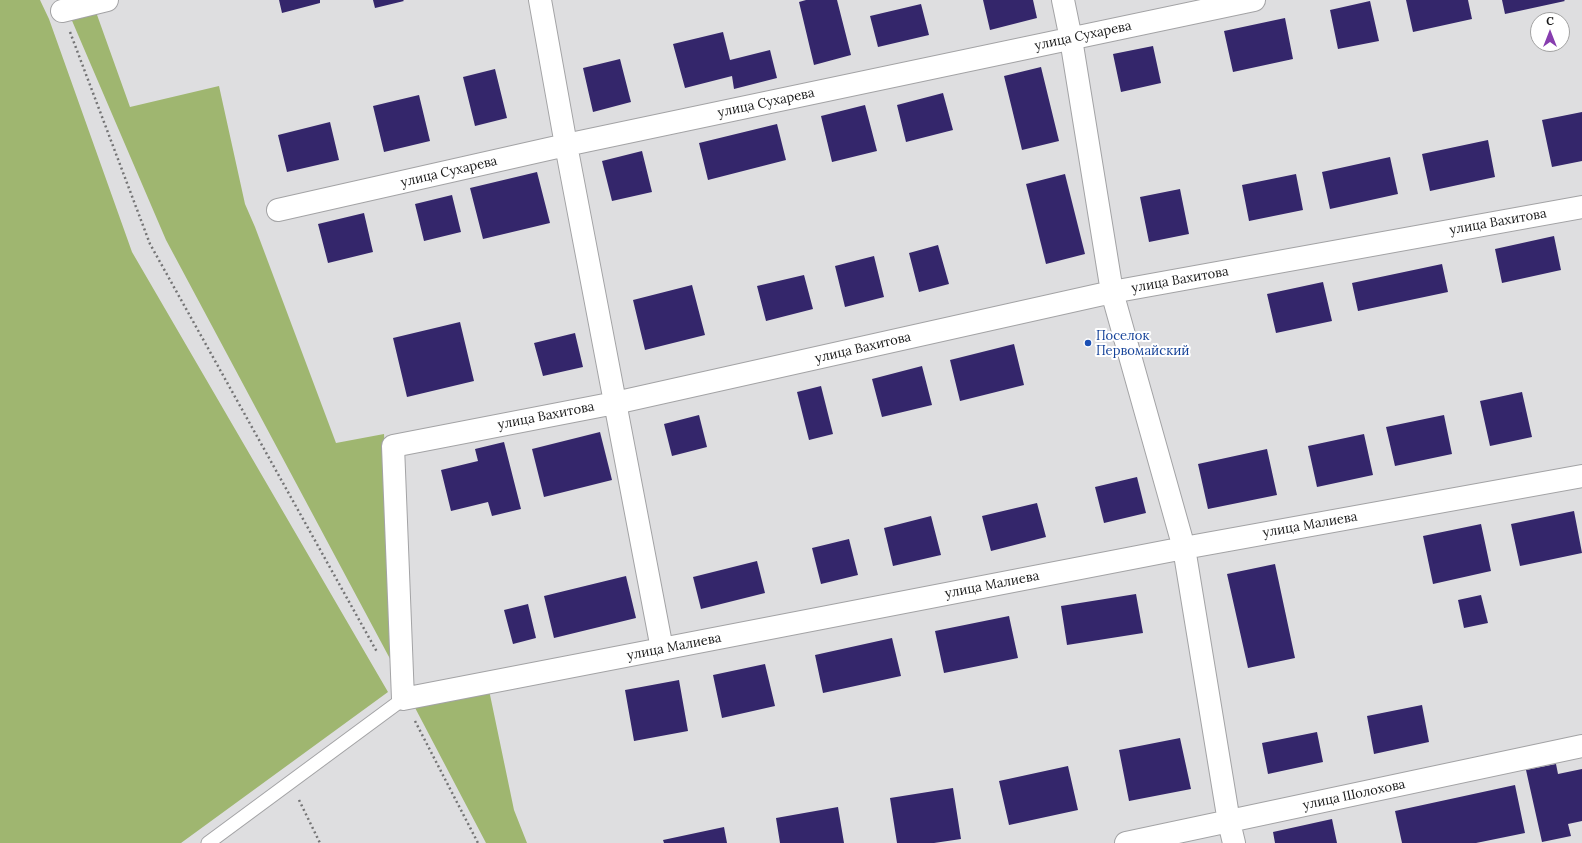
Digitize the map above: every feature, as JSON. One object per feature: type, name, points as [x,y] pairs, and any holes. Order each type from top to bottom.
[{"type":"street","points":[[62,11],[107,0]]},
{"type":"street","points":[[540,0],[566,145],[662,649]]},
{"type":"street","points":[[1063,0],[1072,39],[1112,292],[1184,548],[1229,822],[1234,843]]},
{"type":"street","name":"улица Сухарева","points":[[278,210],[566,145],[1254,0]]},
{"type":"street","name":"улица Вахитова","points":[[403,699],[393,446],[615,403],[1112,292],[1582,207]]},
{"type":"street","name":"улица Малиева","points":[[403,699],[1184,548],[1582,476]]},
{"type":"street","name":"улица Шолохова","points":[[1126,843],[1582,746]]},
{"type":"lane","points":[[208,843],[403,699]]},
{"type":"path","points":[[62,11],[150,244],[380,657]]},
{"type":"path","points":[[403,699],[478,843]]},
{"type":"path","points":[[290,782],[320,843]]},
{"type":"green space","points":[[0,0],[40,0],[49,19],[132,252],[388,692],[181,843],[0,843]]},
{"type":"green space","points":[[96,12],[130,107],[219,86],[245,204],[336,443],[384,434],[396,670],[166,240],[70,16]]},
{"type":"green space","points":[[489,690],[514,810],[527,843],[486,843],[412,702]]},
{"type":"building","points":[[279,0],[320,0],[320,3],[282,13]]},
{"type":"building","points":[[373,0],[403,0],[404,1],[375,8]]},
{"type":"building","points":[[806,0],[837,0],[851,55],[814,65],[799,2]]},
{"type":"building","points":[[983,0],[1033,0],[1037,18],[990,30]]},
{"type":"building","points":[[1406,0],[1468,0],[1472,19],[1413,32]]},
{"type":"building","points":[[1502,0],[1564,0],[1565,1],[1505,14]]},
{"type":"building","points":[[1370,1],[1379,41],[1338,49],[1330,10]]},
{"type":"building","points":[[921,4],[929,35],[878,47],[870,16]]},
{"type":"building","points":[[1285,18],[1293,59],[1233,72],[1224,31]]},
{"type":"building","points":[[723,32],[730,60],[770,50],[777,78],[734,89],[732,76],[685,88],[673,44]]},
{"type":"building","points":[[1153,46],[1161,83],[1121,92],[1113,54]]},
{"type":"building","points":[[620,59],[631,102],[593,112],[583,68]]},
{"type":"building","points":[[1041,67],[1059,141],[1022,150],[1004,76]]},
{"type":"building","points":[[495,69],[507,118],[475,126],[463,77]]},
{"type":"building","points":[[943,93],[953,130],[906,142],[897,105]]},
{"type":"building","points":[[419,95],[430,141],[384,152],[373,106]]},
{"type":"building","points":[[865,105],[877,151],[832,162],[821,116]]},
{"type":"building","points":[[1582,112],[1582,161],[1552,167],[1542,120]]},
{"type":"building","points":[[330,122],[339,160],[287,172],[278,135]]},
{"type":"building","points":[[777,124],[786,160],[708,180],[699,143]]},
{"type":"building","points":[[1488,140],[1495,177],[1430,191],[1422,154]]},
{"type":"building","points":[[642,151],[652,192],[612,201],[602,161]]},
{"type":"building","points":[[1390,157],[1398,194],[1330,209],[1322,172]]},
{"type":"building","points":[[537,172],[550,223],[483,239],[470,188]]},
{"type":"building","points":[[1065,174],[1085,254],[1046,264],[1026,184]]},
{"type":"building","points":[[1296,174],[1303,210],[1249,221],[1242,185]]},
{"type":"building","points":[[1180,189],[1189,234],[1149,242],[1140,197]]},
{"type":"building","points":[[452,195],[461,232],[424,241],[415,204]]},
{"type":"building","points":[[364,213],[373,252],[328,263],[318,224]]},
{"type":"building","points":[[1554,236],[1561,270],[1502,283],[1495,249]]},
{"type":"building","points":[[938,245],[949,284],[919,292],[909,253]]},
{"type":"building","points":[[874,256],[884,297],[845,307],[835,266]]},
{"type":"building","points":[[1442,264],[1448,292],[1358,311],[1352,283]]},
{"type":"building","points":[[804,275],[813,309],[766,321],[757,286]]},
{"type":"building","points":[[1323,282],[1332,321],[1276,333],[1267,294]]},
{"type":"building","points":[[692,285],[705,335],[645,350],[633,300]]},
{"type":"building","points":[[460,322],[474,381],[407,397],[393,338]]},
{"type":"building","points":[[575,333],[583,367],[543,376],[534,343]]},
{"type":"building","points":[[1014,344],[1024,385],[960,401],[950,360]]},
{"type":"building","points":[[922,366],[932,405],[882,417],[872,379]]},
{"type":"building","points":[[821,386],[833,434],[809,440],[797,392]]},
{"type":"building","points":[[1522,392],[1532,437],[1490,446],[1480,401]]},
{"type":"building","points":[[699,415],[707,447],[672,456],[664,424]]},
{"type":"building","points":[[1444,415],[1452,454],[1395,466],[1386,427]]},
{"type":"building","points":[[600,432],[612,480],[544,497],[532,449]]},
{"type":"building","points":[[1364,434],[1373,475],[1317,487],[1308,446]]},
{"type":"building","points":[[504,442],[521,509],[492,516],[488,502],[451,511],[441,470],[478,461],[475,449]]},
{"type":"building","points":[[1267,449],[1277,495],[1208,509],[1198,464]]},
{"type":"building","points":[[1137,477],[1146,513],[1104,523],[1095,487]]},
{"type":"building","points":[[1037,503],[1046,537],[991,551],[982,516]]},
{"type":"building","points":[[1574,511],[1582,553],[1520,566],[1511,524]]},
{"type":"building","points":[[931,516],[941,555],[893,566],[884,528]]},
{"type":"building","points":[[1481,524],[1491,571],[1433,584],[1423,536]]},
{"type":"building","points":[[849,539],[858,575],[821,584],[812,548]]},
{"type":"building","points":[[757,561],[765,593],[701,609],[693,577]]},
{"type":"building","points":[[1275,564],[1295,658],[1248,668],[1227,574]]},
{"type":"building","points":[[626,576],[636,618],[554,638],[544,596]]},
{"type":"building","points":[[1136,594],[1143,633],[1067,645],[1061,606]]},
{"type":"building","points":[[1481,595],[1488,623],[1464,628],[1458,600]]},
{"type":"building","points":[[528,604],[536,638],[513,644],[504,610]]},
{"type":"building","points":[[1009,616],[1018,658],[944,673],[935,631]]},
{"type":"building","points":[[892,638],[901,676],[823,693],[815,655]]},
{"type":"building","points":[[765,664],[775,706],[722,718],[713,675]]},
{"type":"building","points":[[679,680],[688,731],[634,741],[625,690]]},
{"type":"building","points":[[1422,705],[1429,742],[1374,754],[1367,716]]},
{"type":"building","points":[[1317,732],[1323,762],[1268,774],[1262,743]]},
{"type":"building","points":[[1180,738],[1191,789],[1129,801],[1119,750]]},
{"type":"building","points":[[1556,764],[1558,774],[1582,769],[1582,821],[1568,824],[1571,836],[1542,842],[1526,770]]},
{"type":"building","points":[[1068,766],[1078,810],[1009,825],[999,781]]},
{"type":"building","points":[[1515,785],[1525,833],[1476,843],[1402,843],[1395,811]]},
{"type":"building","points":[[953,788],[961,839],[934,843],[897,843],[890,798]]},
{"type":"building","points":[[838,807],[844,843],[780,843],[776,818]]},
{"type":"building","points":[[1332,819],[1337,843],[1275,843],[1273,832]]},
{"type":"building","points":[[724,827],[727,843],[664,843],[663,840]]},
{"type":"place","name":"Поселок Первомайский","points":[[1088,343]]}]
